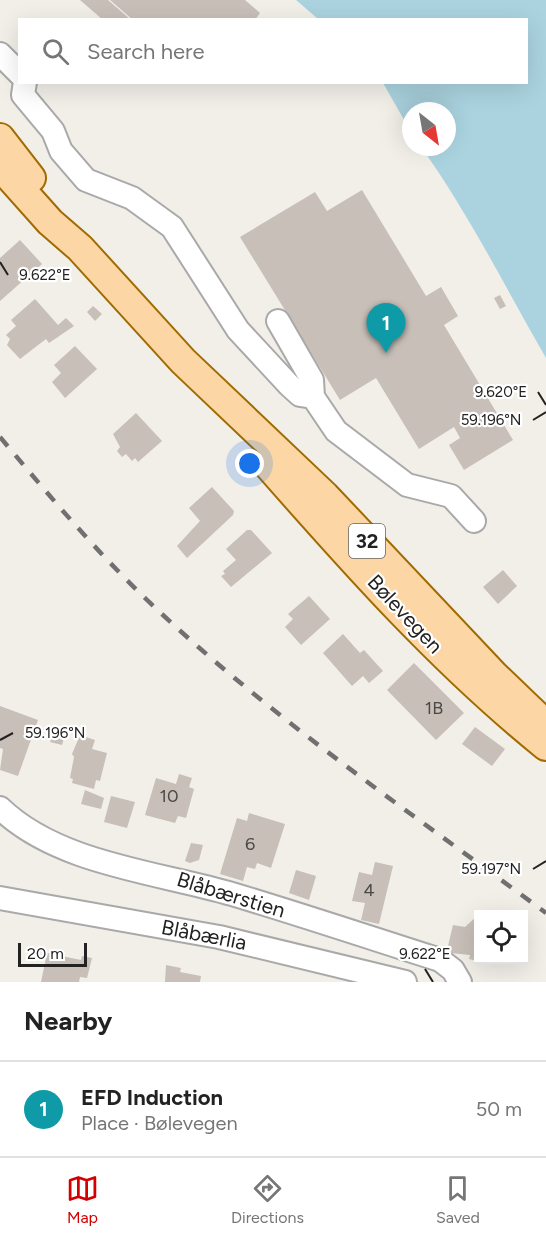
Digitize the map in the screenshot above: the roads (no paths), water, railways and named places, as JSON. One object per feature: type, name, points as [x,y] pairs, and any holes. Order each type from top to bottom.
[{"type":"main road","name":"Bølevegen","points":[[0,138],[58,213],[80,248]]},
{"type":"main road","name":"Bølevegen","points":[[0,166],[50,222],[80,248],[183,361],[224,416],[323,520],[443,654],[479,689],[546,746]]},
{"type":"main road","name":"Bølevegen","points":[[323,520],[546,725]]},
{"type":"street","points":[[0,54],[18,72]]},
{"type":"street","points":[[25,84],[23,95],[53,131],[56,142],[72,166],[86,180],[132,198],[172,227],[238,330],[300,395],[313,397]]},
{"type":"street","points":[[278,321],[312,380],[313,397],[336,431],[407,485],[451,496],[474,521]]},
{"type":"street","name":"Blåbærstien","points":[[0,808],[34,833],[72,851],[222,892],[440,960],[453,970],[460,982]]},
{"type":"street","name":"Blåbærlia","points":[[0,898],[219,937],[405,982]]},
{"type":"water","points":[[296,0],[546,0],[546,358],[471,224],[427,156],[456,156],[456,102],[402,102],[402,116],[384,84],[528,84],[528,18],[317,18]]},
{"type":"railway","points":[[0,437],[108,560],[193,642],[290,723],[546,913]]},
{"type":"place","name":"EFD Induction","points":[[386,353]]}]
